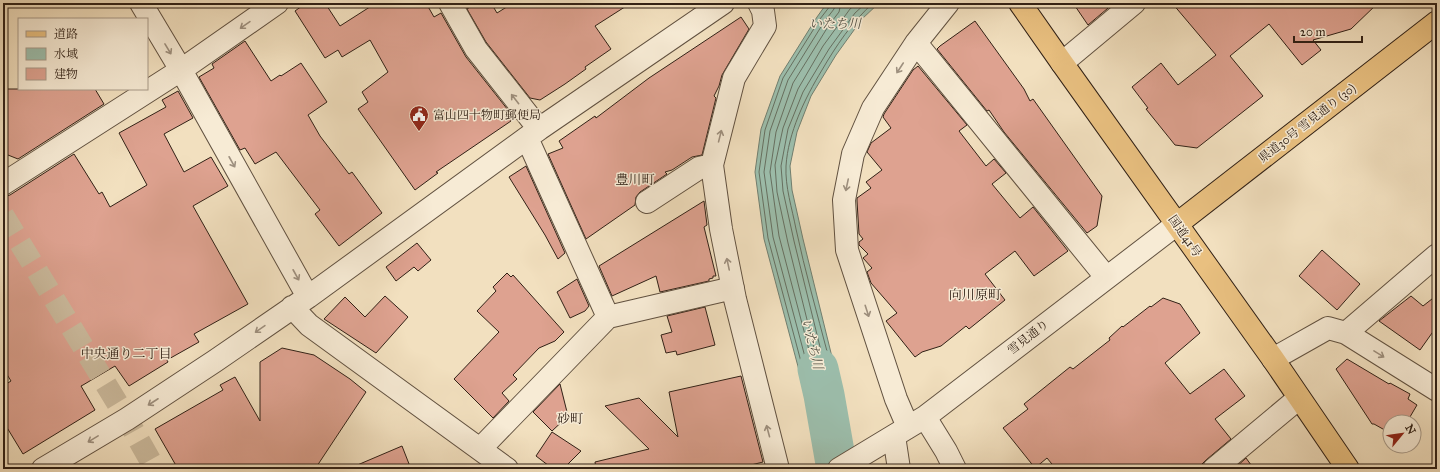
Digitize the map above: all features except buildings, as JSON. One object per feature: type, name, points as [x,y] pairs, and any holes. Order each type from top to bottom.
[{"type":"main road","name":"国道41号","points":[[1020,3],[1273,359],[1348,469]]},
{"type":"main road","name":"県道30号 雪見通り (30)","points":[[1177,224],[1437,22]]},
{"type":"street","points":[[141,3],[180,70],[300,302],[309,325],[507,469]]},
{"type":"street","points":[[3,184],[180,70],[277,3]]},
{"type":"street","points":[[450,3],[476,49],[533,134],[608,317]]},
{"type":"street","points":[[43,469],[127,419],[215,361],[300,302],[533,134],[723,3]]},
{"type":"street","points":[[759,3],[763,12],[765,26],[734,78],[712,165],[721,229],[733,288],[778,469]]},
{"type":"street","points":[[899,469],[901,432],[896,399],[847,250],[844,200],[853,154],[873,108],[916,43],[948,3]]},
{"type":"street","points":[[1062,63],[1134,3]]},
{"type":"street","points":[[916,43],[1106,277]]},
{"type":"street","points":[[647,202],[699,168],[712,165]]},
{"type":"street","name":"雪見通り","points":[[838,469],[901,432],[1177,224]]},
{"type":"street","points":[[1346,333],[1437,255]]},
{"type":"street","points":[[480,449],[608,317],[733,288]]},
{"type":"street","points":[[1273,359],[1328,328],[1346,333],[1437,390]]},
{"type":"street","points":[[1214,469],[1299,398]]},
{"type":"street","points":[[901,432],[946,451],[955,469]]},
{"type":"water","name":"いたち川","points":[[827,3],[879,3],[862,19],[836,55],[811,96],[797,132],[790,166],[792,190],[803,239],[832,357],[842,391],[846,415],[812,434],[808,404],[764,239],[755,172],[761,129],[780,76]]},
{"type":"waterway","name":"いたち川","points":[[818,369],[837,469]]},
{"type":"tunnel","points":[[3,215],[127,419],[155,469]]},
{"type":"place","name":"富山四十物町郵便局","points":[[419,132]]},
{"type":"district","name":"豊川町","points":[[635,180]]},
{"type":"district","name":"向川原町","points":[[975,295]]},
{"type":"district","name":"中央通り二丁目","points":[[126,354]]},
{"type":"district","name":"砂町","points":[[570,419]]}]
